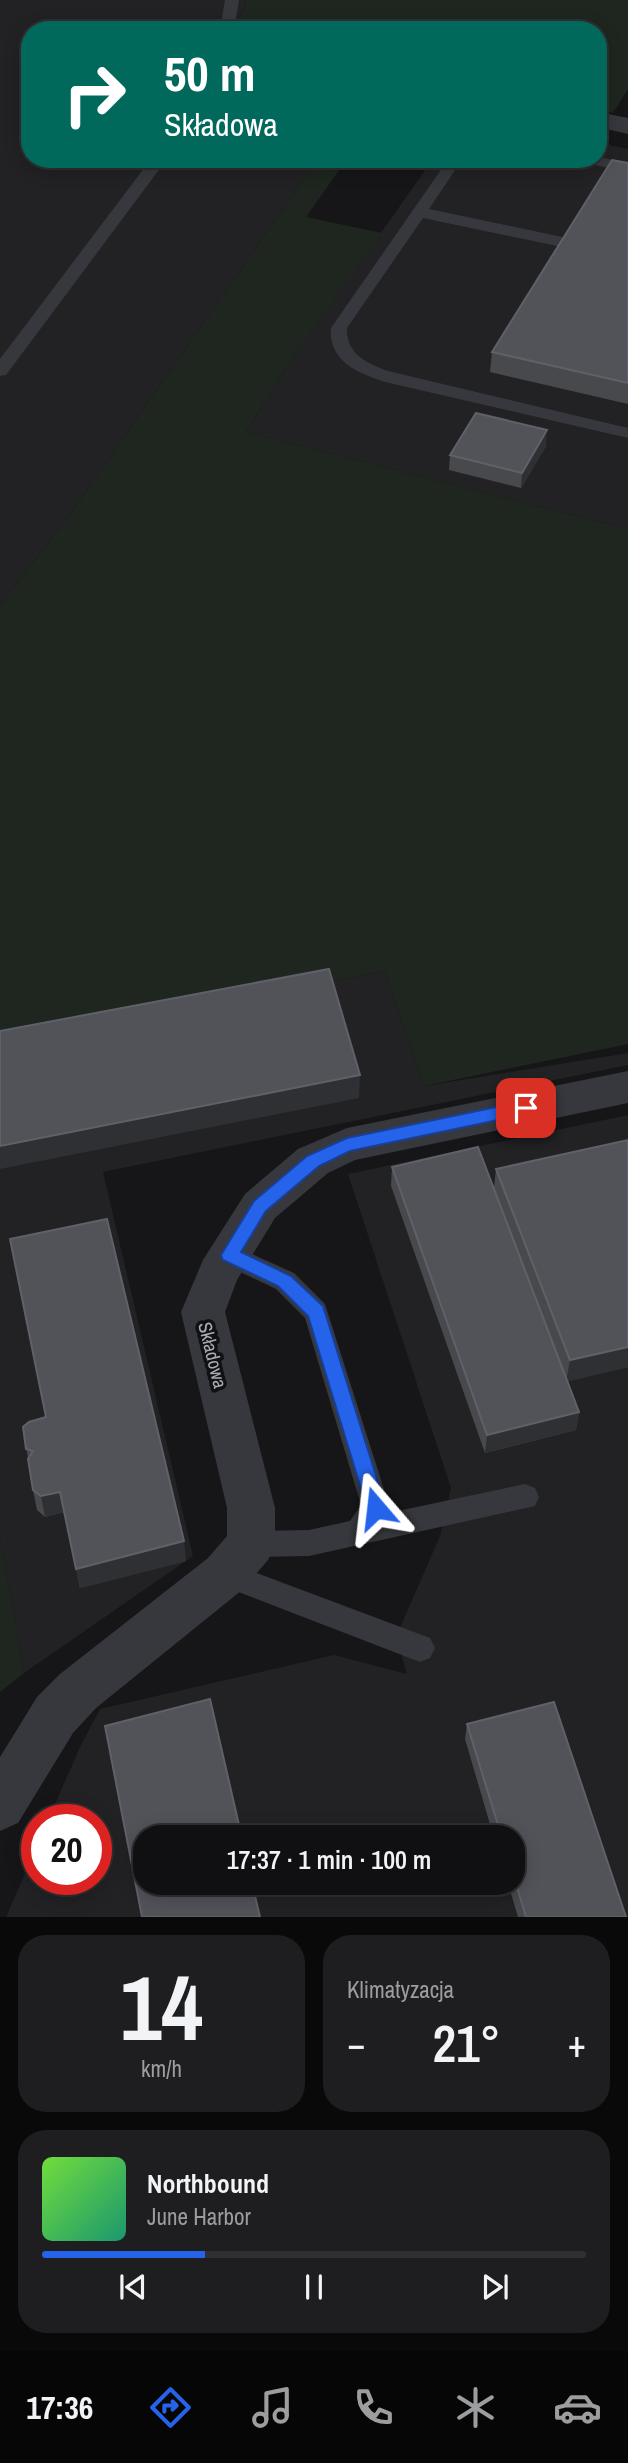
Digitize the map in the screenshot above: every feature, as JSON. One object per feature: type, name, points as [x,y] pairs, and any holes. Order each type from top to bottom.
[{"type":"street","points":[[607,121],[628,126]]},
{"type":"street","name":"Składowa","points":[[238,1559],[251,1508],[203,1312],[218,1273],[260,1206],[313,1161],[347,1145],[628,1087]]},
{"type":"street","points":[[0,1805],[55,1715],[78,1691],[238,1559]]},
{"type":"lane","points":[[228,21],[232,0]]},
{"type":"lane","points":[[607,163],[628,167]]},
{"type":"lane","points":[[0,371],[152,168]]},
{"type":"lane","points":[[449,168],[339,328],[337,337],[345,354],[370,372],[380,375],[628,433]]},
{"type":"lane","points":[[418,212],[566,243]]},
{"type":"lane","points":[[230,1255],[285,1281],[316,1312],[376,1508],[357,1534]]},
{"type":"lane","points":[[238,1559],[525,1497]]},
{"type":"lane","points":[[238,1559],[420,1648]]},
{"type":"shaded area","points":[[0,0],[246,0],[237,21],[21,21],[21,168],[312,168],[69,516],[0,605]]},
{"type":"shaded area","points":[[246,0],[628,0],[628,89],[613,113],[607,111],[607,21],[237,21]]},
{"type":"shaded area","points":[[607,145],[628,149],[628,529],[246,432],[287,366],[427,168],[607,168]]},
{"type":"shaded area","points":[[312,168],[341,168],[306,217],[382,233],[287,366],[246,432],[628,529],[628,1044],[424,1086],[385,971],[0,1044],[0,605],[69,516]]},
{"type":"shaded area","points":[[385,971],[424,1086],[628,1053],[628,1065],[103,1172],[193,1556],[24,1673],[0,1537],[0,1044]]},
{"type":"shaded area","points":[[628,1115],[628,1917],[6,1917],[21,1883],[21,1895],[112,1895],[112,1804],[55,1804],[100,1709],[334,1655],[407,1674],[396,1637],[440,1536],[451,1488],[348,1174]]},
{"type":"shaded area","points":[[0,1537],[24,1673],[0,1692]]},
{"type":"building","points":[[612,160],[628,163],[628,383],[492,352]]},
{"type":"building","points":[[476,413],[547,430],[522,473],[450,455]]},
{"type":"building","points":[[329,969],[360,1075],[0,1146],[0,1031]]},
{"type":"building","points":[[628,1140],[628,1347],[570,1360],[496,1169]]},
{"type":"building","points":[[478,1147],[579,1412],[487,1435],[392,1167]]},
{"type":"building","points":[[107,1219],[184,1541],[76,1569],[60,1492],[41,1496],[33,1490],[28,1459],[33,1451],[26,1449],[23,1427],[29,1422],[46,1417],[10,1239]]},
{"type":"building","points":[[210,1699],[239,1825],[133,1825],[133,1871],[105,1726]]},
{"type":"building","points":[[554,1702],[626,1917],[526,1917],[519,1895],[525,1895],[525,1825],[498,1825],[467,1724]]},
{"type":"building","points":[[138,1895],[255,1895],[260,1917],[142,1917]]},
{"type":"route","points":[[376,1508],[316,1312],[285,1281],[230,1255],[260,1206],[313,1161],[347,1145],[526,1108]]}]
